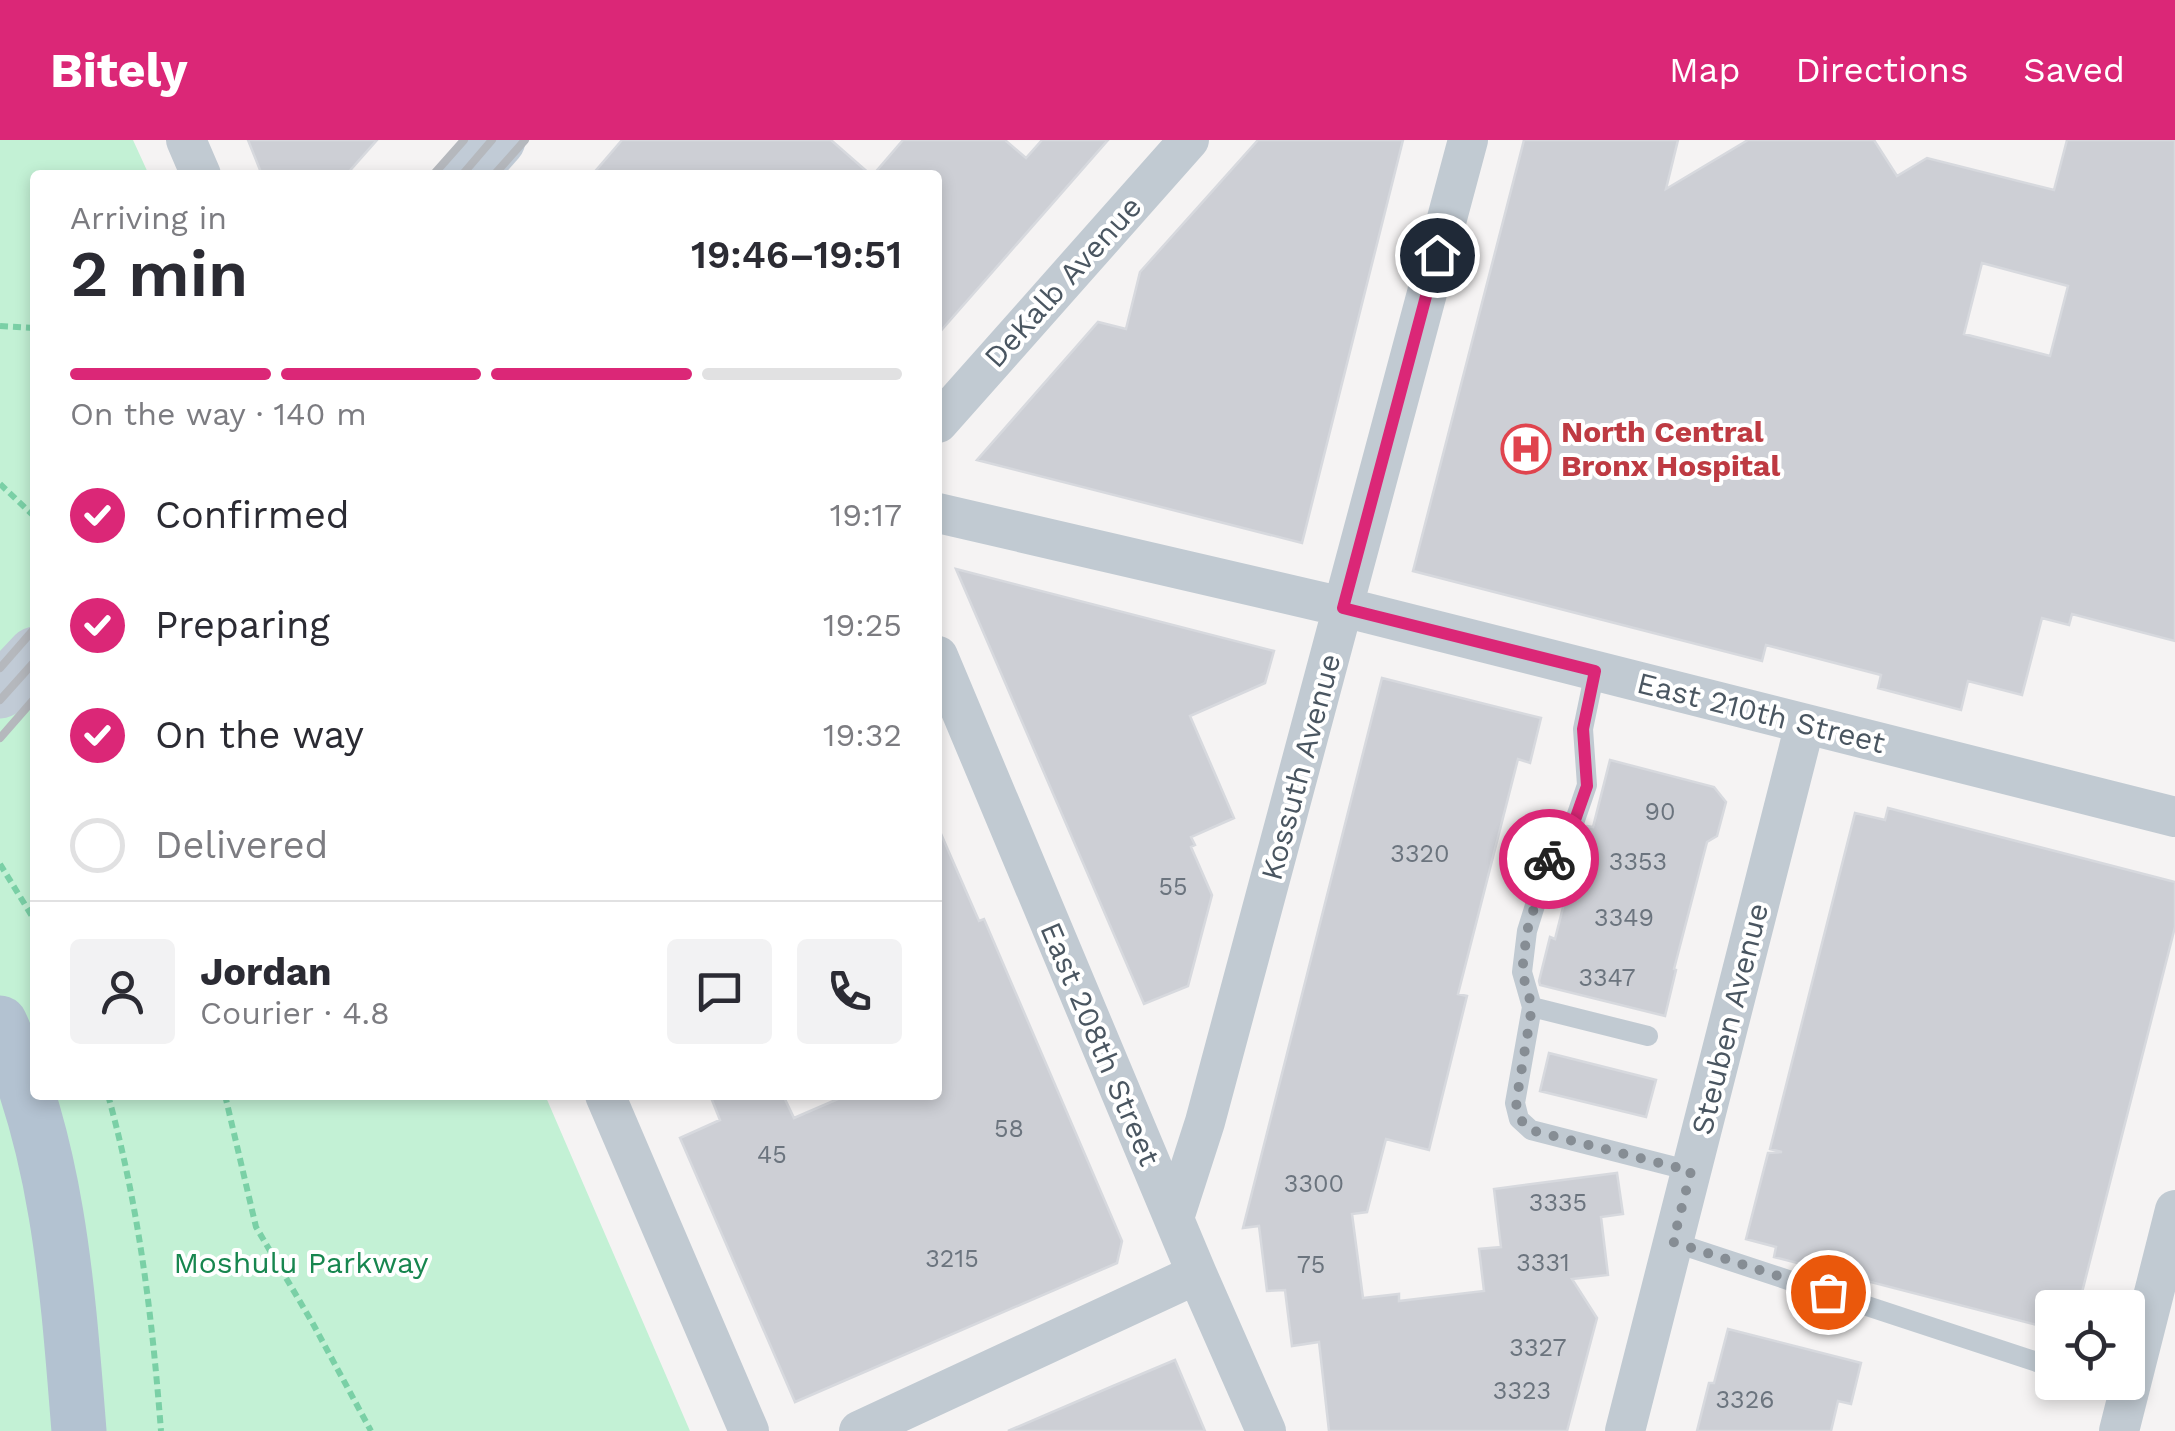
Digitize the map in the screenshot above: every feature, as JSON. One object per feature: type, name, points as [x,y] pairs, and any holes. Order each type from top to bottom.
[{"type":"main road","points":[[0,692],[30,659]]},
{"type":"main road","points":[[0,1024],[19,1070],[47,1164],[65,1275],[78,1431]]},
{"type":"street","points":[[186,140],[199,170]]},
{"type":"street","name":"DeKalb Avenue","points":[[942,418],[1189,140]]},
{"type":"street","name":"Kossuth Avenue","points":[[1174,1218],[1200,1139],[1468,140]]},
{"type":"street","name":"East 210th Street","points":[[942,514],[1343,608],[2175,817]]},
{"type":"street","name":"East 208th Street","points":[[942,666],[1266,1431]]},
{"type":"street","name":"Steuben Avenue","points":[[1625,1431],[1806,724]]},
{"type":"street","points":[[606,1100],[749,1431]]},
{"type":"street","points":[[2145,1297],[2175,1210]]},
{"type":"street","points":[[858,1431],[1197,1274]]},
{"type":"street","points":[[2115,1400],[2118,1431]]},
{"type":"lane","points":[[1595,671],[1583,729],[1587,786],[1575,820],[1556,838],[1527,931],[1522,972],[1532,1007],[1516,1103],[1520,1119],[1530,1130],[1691,1171]]},
{"type":"lane","points":[[1532,1007],[1648,1036]]},
{"type":"lane","points":[[1673,1242],[2035,1361]]},
{"type":"path","points":[[0,326],[30,328]]},
{"type":"path","points":[[0,484],[30,512]]},
{"type":"path","points":[[0,864],[30,913]]},
{"type":"path","points":[[109,1100],[138,1218],[162,1431]]},
{"type":"path","points":[[227,1100],[256,1227],[371,1431]]},
{"type":"green space","name":"Moshulu Parkway","points":[[0,140],[133,140],[147,170],[30,170],[30,1100],[547,1100],[690,1431],[0,1431]]},
{"type":"building","points":[[248,140],[377,140],[350,170],[260,170]]},
{"type":"building","points":[[622,140],[831,140],[865,170],[596,170]]},
{"type":"building","points":[[903,140],[1005,140],[1026,158],[1042,140],[1108,140],[942,329],[942,170],[877,170]]},
{"type":"building","points":[[1258,140],[1403,140],[1302,543],[977,460],[1098,322],[1126,329],[1140,272]]},
{"type":"building","points":[[1524,140],[1678,140],[1666,189],[1748,140],[1874,140],[1897,176],[1927,158],[2054,190],[2067,140],[2175,140],[2175,641],[2072,614],[2069,625],[2042,618],[2022,695],[1968,681],[1961,710],[1878,688],[1881,675],[1766,645],[1762,661],[1413,571]],"holes":[[[1982,263],[2068,286],[2050,356],[1964,334]]]},
{"type":"building","points":[[956,569],[1274,651],[1265,683],[1190,716],[1234,818],[1191,837],[1195,845],[1191,847],[1212,895],[1188,986],[1144,1004]]},
{"type":"building","points":[[1382,678],[1541,718],[1530,763],[1518,759],[1458,994],[1467,996],[1429,1150],[1386,1139],[1367,1212],[1352,1214],[1363,1298],[1399,1294],[1399,1301],[1484,1291],[1479,1249],[1501,1247],[1494,1189],[1617,1173],[1623,1214],[1601,1217],[1608,1275],[1572,1279],[1597,1318],[1567,1431],[1329,1431],[1319,1342],[1292,1346],[1285,1290],[1267,1291],[1259,1226],[1243,1228]]},
{"type":"building","points":[[1610,760],[1714,787],[1726,802],[1717,836],[1707,842],[1665,1016],[1540,985],[1539,981],[1550,937],[1555,939],[1582,832],[1587,826],[1593,827]]},
{"type":"building","points":[[1888,808],[2175,882],[2175,927],[2083,1290],[2035,1290],[2035,1324],[1774,1257],[1776,1247],[1746,1239],[1768,1153],[1782,1152],[1770,1149],[1855,813],[1885,820]]},
{"type":"building","points":[[942,836],[979,921],[984,919],[1122,1241],[1117,1263],[795,1402],[680,1138],[720,1120],[712,1100],[785,1100],[794,1118],[835,1100],[942,1100]]},
{"type":"building","points":[[1549,1053],[1656,1080],[1646,1117],[1540,1091]]},
{"type":"building","points":[[1728,1329],[1861,1363],[1851,1404],[1838,1401],[1831,1431],[1697,1431]]},
{"type":"building","points":[[1175,1360],[1205,1431],[1008,1431],[1113,1386]]},
{"type":"railway","points":[[437,170],[464,140]]},
{"type":"railway","points":[[466,170],[492,140]]},
{"type":"railway","points":[[498,170],[525,140]]},
{"type":"railway","points":[[0,668],[30,634]]},
{"type":"railway","points":[[0,700],[30,667]]},
{"type":"railway","points":[[0,738],[30,704]]},
{"type":"way so far","points":[[1549,859],[1527,931],[1522,972],[1532,1007],[1516,1103],[1520,1119],[1530,1130],[1691,1171],[1673,1242],[1828,1292]]},
{"type":"place","name":"North Central Bronx Hospital","points":[[1526,449]]},
{"type":"route","points":[[1437,255],[1343,608],[1595,671],[1583,729],[1587,786],[1575,820],[1556,838],[1549,859]]}]
